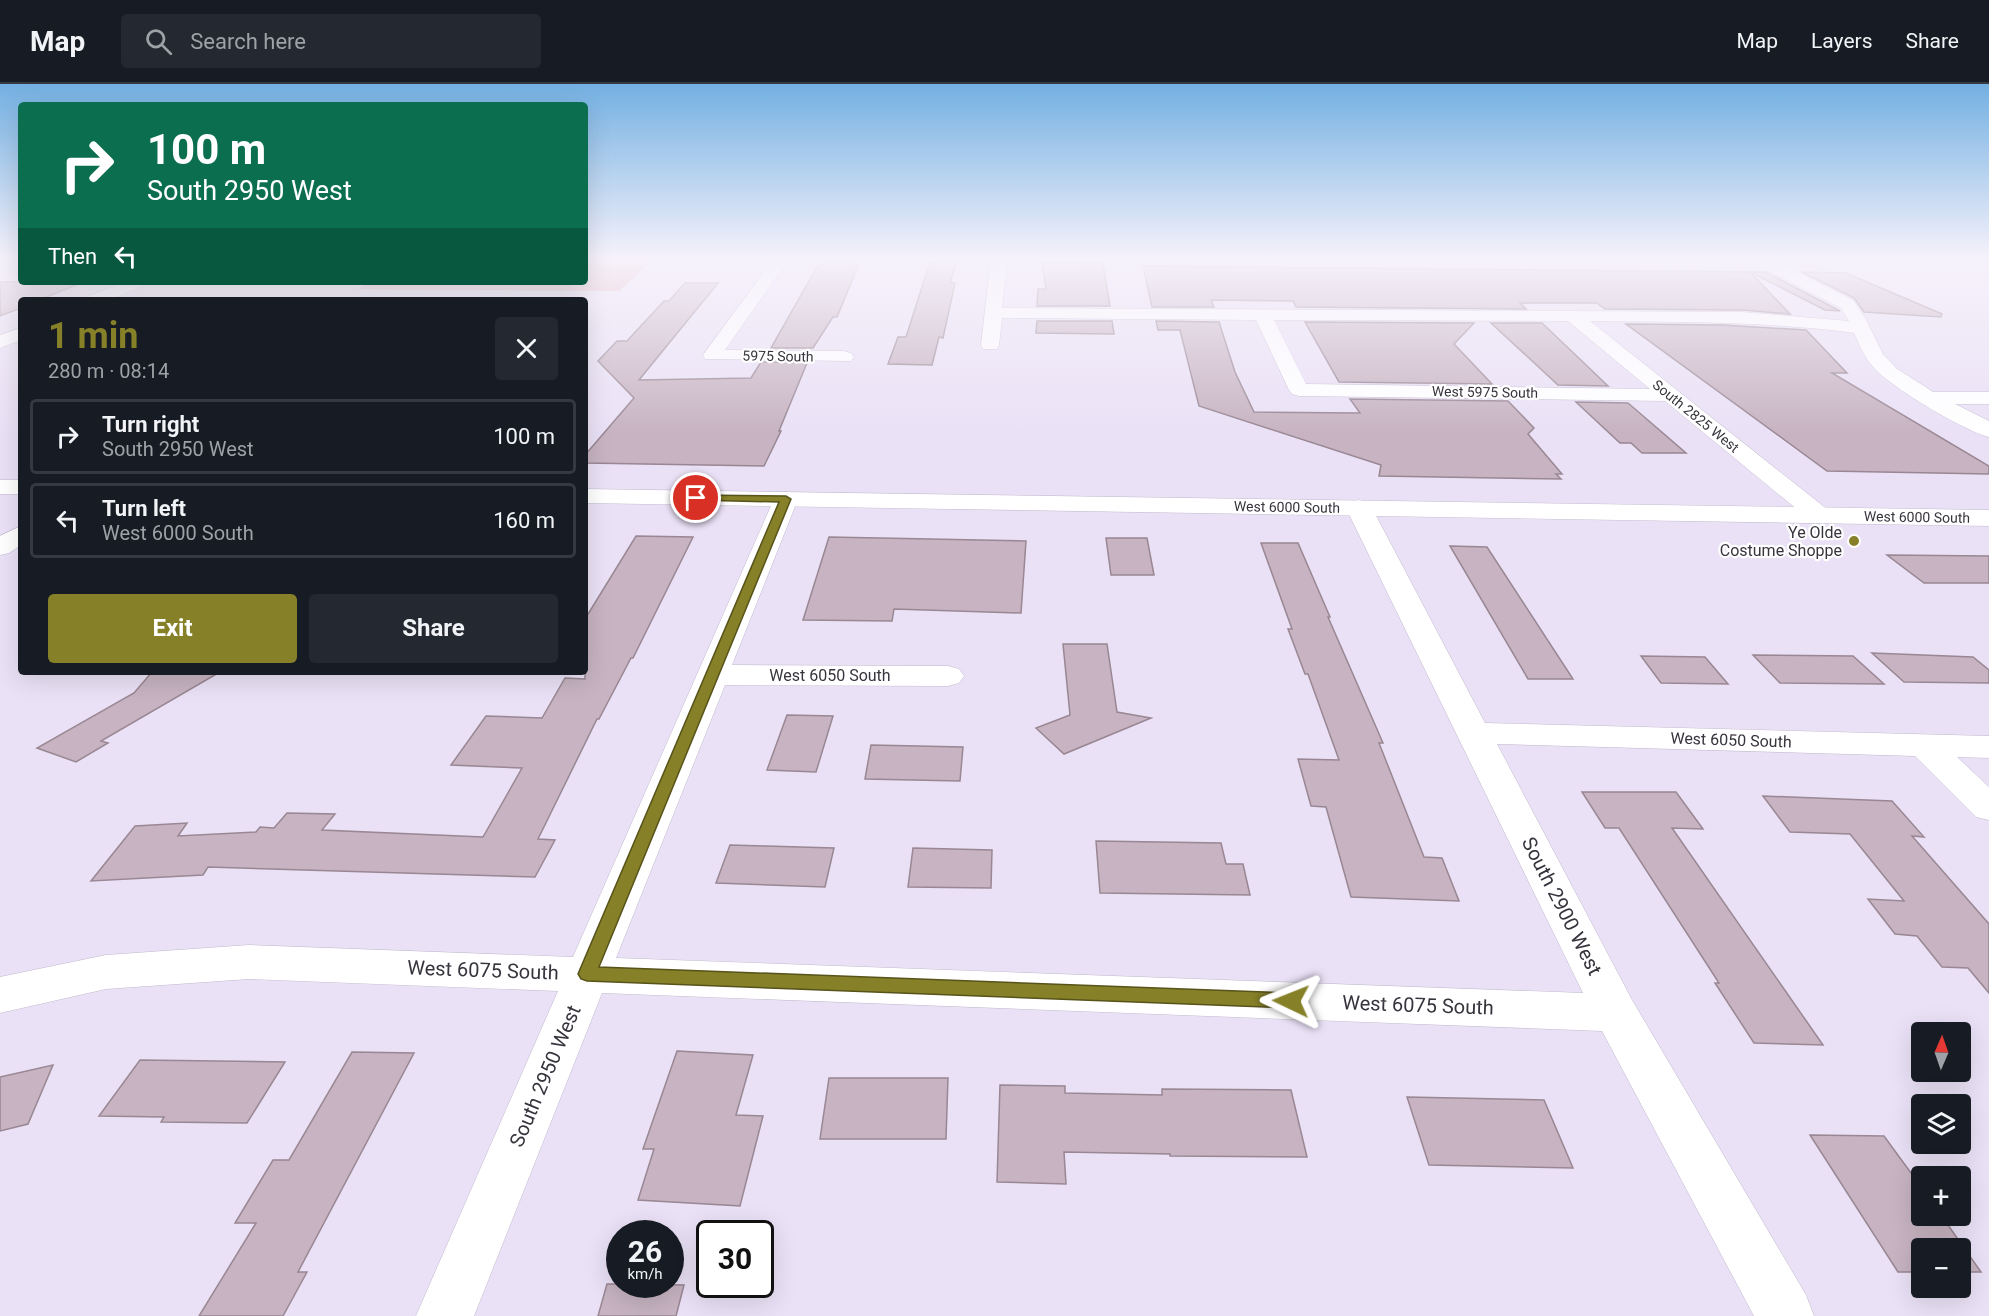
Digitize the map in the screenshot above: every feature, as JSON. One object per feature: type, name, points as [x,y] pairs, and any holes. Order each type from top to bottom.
[{"type":"street","name":"5975 South","points":[[739,317],[712,355],[844,357]]},
{"type":"street","points":[[990,345],[993,317]]},
{"type":"street","name":"West 5975 South","points":[[1264,317],[1299,390],[1670,394]]},
{"type":"street","name":"South 2825 West","points":[[1574,317],[1819,515]]},
{"type":"street","points":[[1752,317],[1860,328]]},
{"type":"street","points":[[1858,317],[1860,328],[1882,366],[1989,430]]},
{"type":"street","points":[[0,342],[18,334]]},
{"type":"street","points":[[1931,397],[1989,398]]},
{"type":"street","points":[[0,487],[18,487]]},
{"type":"street","name":"West 6000 South","points":[[588,496],[1989,518]]},
{"type":"street","name":"South 2950 West","points":[[445,1316],[786,499]]},
{"type":"street","name":"South 2900 West","points":[[1359,508],[1616,1013],[1780,1307]]},
{"type":"street","points":[[0,547],[18,536]]},
{"type":"street","name":"West 6050 South","points":[[712,675],[948,676]]},
{"type":"street","name":"West 6050 South","points":[[1474,733],[1989,747]]},
{"type":"street","points":[[1924,745],[1989,808]]},
{"type":"street","name":"West 6075 South","points":[[0,995],[106,972],[249,962],[1616,1013]]},
{"type":"building","points":[[649,317],[690,317],[639,380],[751,378],[761,362],[807,363],[779,431],[781,431],[764,466],[588,463],[588,452],[634,398],[598,361],[617,341],[627,341]]},
{"type":"building","points":[[788,317],[833,317],[813,348],[771,348]]},
{"type":"building","points":[[912,317],[947,317],[943,338],[939,337],[932,365],[888,364],[898,337],[906,337]]},
{"type":"building","points":[[1037,321],[1112,321],[1114,334],[1036,333]]},
{"type":"building","points":[[1156,321],[1219,322],[1235,372],[1254,412],[1360,413],[1350,399],[1508,401],[1534,428],[1528,434],[1562,474],[1556,474],[1561,479],[1379,476],[1381,465],[1199,406],[1180,330],[1158,330]]},
{"type":"building","points":[[1305,322],[1474,323],[1454,344],[1492,384],[1339,382]]},
{"type":"building","points":[[1491,323],[1542,323],[1608,386],[1558,385]]},
{"type":"building","points":[[1626,324],[1722,325],[1806,330],[1847,373],[1832,373],[1989,466],[1989,474],[1827,471]]},
{"type":"building","points":[[1576,402],[1628,403],[1686,453],[1642,453],[1631,443],[1620,443]]},
{"type":"building","points":[[636,536],[693,537],[633,658],[597,719],[538,839],[555,840],[535,877],[208,867],[203,875],[91,881],[135,826],[187,823],[178,836],[256,832],[260,827],[274,828],[287,813],[335,814],[322,830],[483,837],[522,768],[451,765],[486,716],[542,718],[565,678],[585,679],[585,675],[588,675],[588,614]]},
{"type":"building","points":[[829,537],[1026,541],[1021,613],[894,609],[892,621],[803,620]]},
{"type":"building","points":[[1106,538],[1147,538],[1154,575],[1111,575]]},
{"type":"building","points":[[1261,543],[1298,543],[1383,743],[1379,743],[1424,857],[1442,858],[1459,901],[1351,897],[1326,807],[1311,806],[1298,759],[1339,760],[1308,674],[1305,674],[1288,629],[1292,629]]},
{"type":"building","points":[[1450,546],[1487,547],[1573,679],[1528,679]]},
{"type":"building","points":[[1887,555],[1989,556],[1989,583],[1924,583]]},
{"type":"building","points":[[1063,644],[1107,644],[1117,712],[1151,718],[1064,754],[1036,728],[1070,715]]},
{"type":"building","points":[[1872,653],[1973,657],[1989,670],[1989,683],[1904,682]]},
{"type":"building","points":[[1753,655],[1853,656],[1884,684],[1780,683]]},
{"type":"building","points":[[1641,656],[1705,657],[1728,684],[1661,683]]},
{"type":"building","points":[[149,675],[215,675],[101,741],[108,743],[76,762],[37,748],[134,693]]},
{"type":"building","points":[[787,715],[833,716],[816,772],[767,770]]},
{"type":"building","points":[[871,745],[963,747],[960,781],[865,779]]},
{"type":"building","points":[[1582,792],[1676,792],[1703,829],[1672,828],[1823,1045],[1754,1043],[1715,983],[1719,983],[1619,828],[1605,828]]},
{"type":"building","points":[[1763,796],[1892,801],[1924,837],[1912,836],[1989,924],[1989,993],[1968,968],[1942,967],[1917,936],[1895,934],[1868,899],[1904,901],[1850,834],[1790,832]]},
{"type":"building","points":[[1096,841],[1221,843],[1226,864],[1243,864],[1250,895],[1100,893]]},
{"type":"building","points":[[730,845],[834,848],[825,887],[716,883]]},
{"type":"building","points":[[913,848],[992,850],[991,888],[908,887]]},
{"type":"building","points":[[677,1051],[753,1055],[736,1115],[763,1116],[740,1206],[638,1200],[654,1149],[643,1149]]},
{"type":"building","points":[[352,1052],[414,1053],[298,1272],[307,1272],[283,1316],[199,1316],[256,1223],[235,1223],[273,1160],[289,1160]]},
{"type":"building","points":[[140,1060],[285,1062],[247,1123],[161,1122],[164,1117],[99,1116]]},
{"type":"building","points":[[53,1065],[28,1124],[0,1131],[0,1077]]},
{"type":"building","points":[[829,1078],[948,1078],[946,1139],[820,1139]]},
{"type":"building","points":[[1000,1085],[1065,1086],[1065,1093],[1162,1095],[1162,1089],[1291,1090],[1307,1157],[1170,1156],[1170,1154],[1064,1152],[1066,1184],[997,1182]]},
{"type":"building","points":[[1407,1097],[1544,1100],[1573,1168],[1429,1165]]},
{"type":"building","points":[[1810,1135],[1884,1136],[1911,1173],[1911,1226],[1949,1226],[1957,1238],[1911,1238],[1911,1272],[1898,1272]]},
{"type":"building","points":[[1971,1258],[1981,1272],[1971,1272]]},
{"type":"building","points":[[606,1288],[606,1298],[681,1298],[676,1316],[598,1316]]},
{"type":"place","name":"Ye Olde Costume Shoppe","points":[[1854,541]]},
{"type":"route","points":[[696,498],[786,499],[587,974],[1291,1001]]}]
